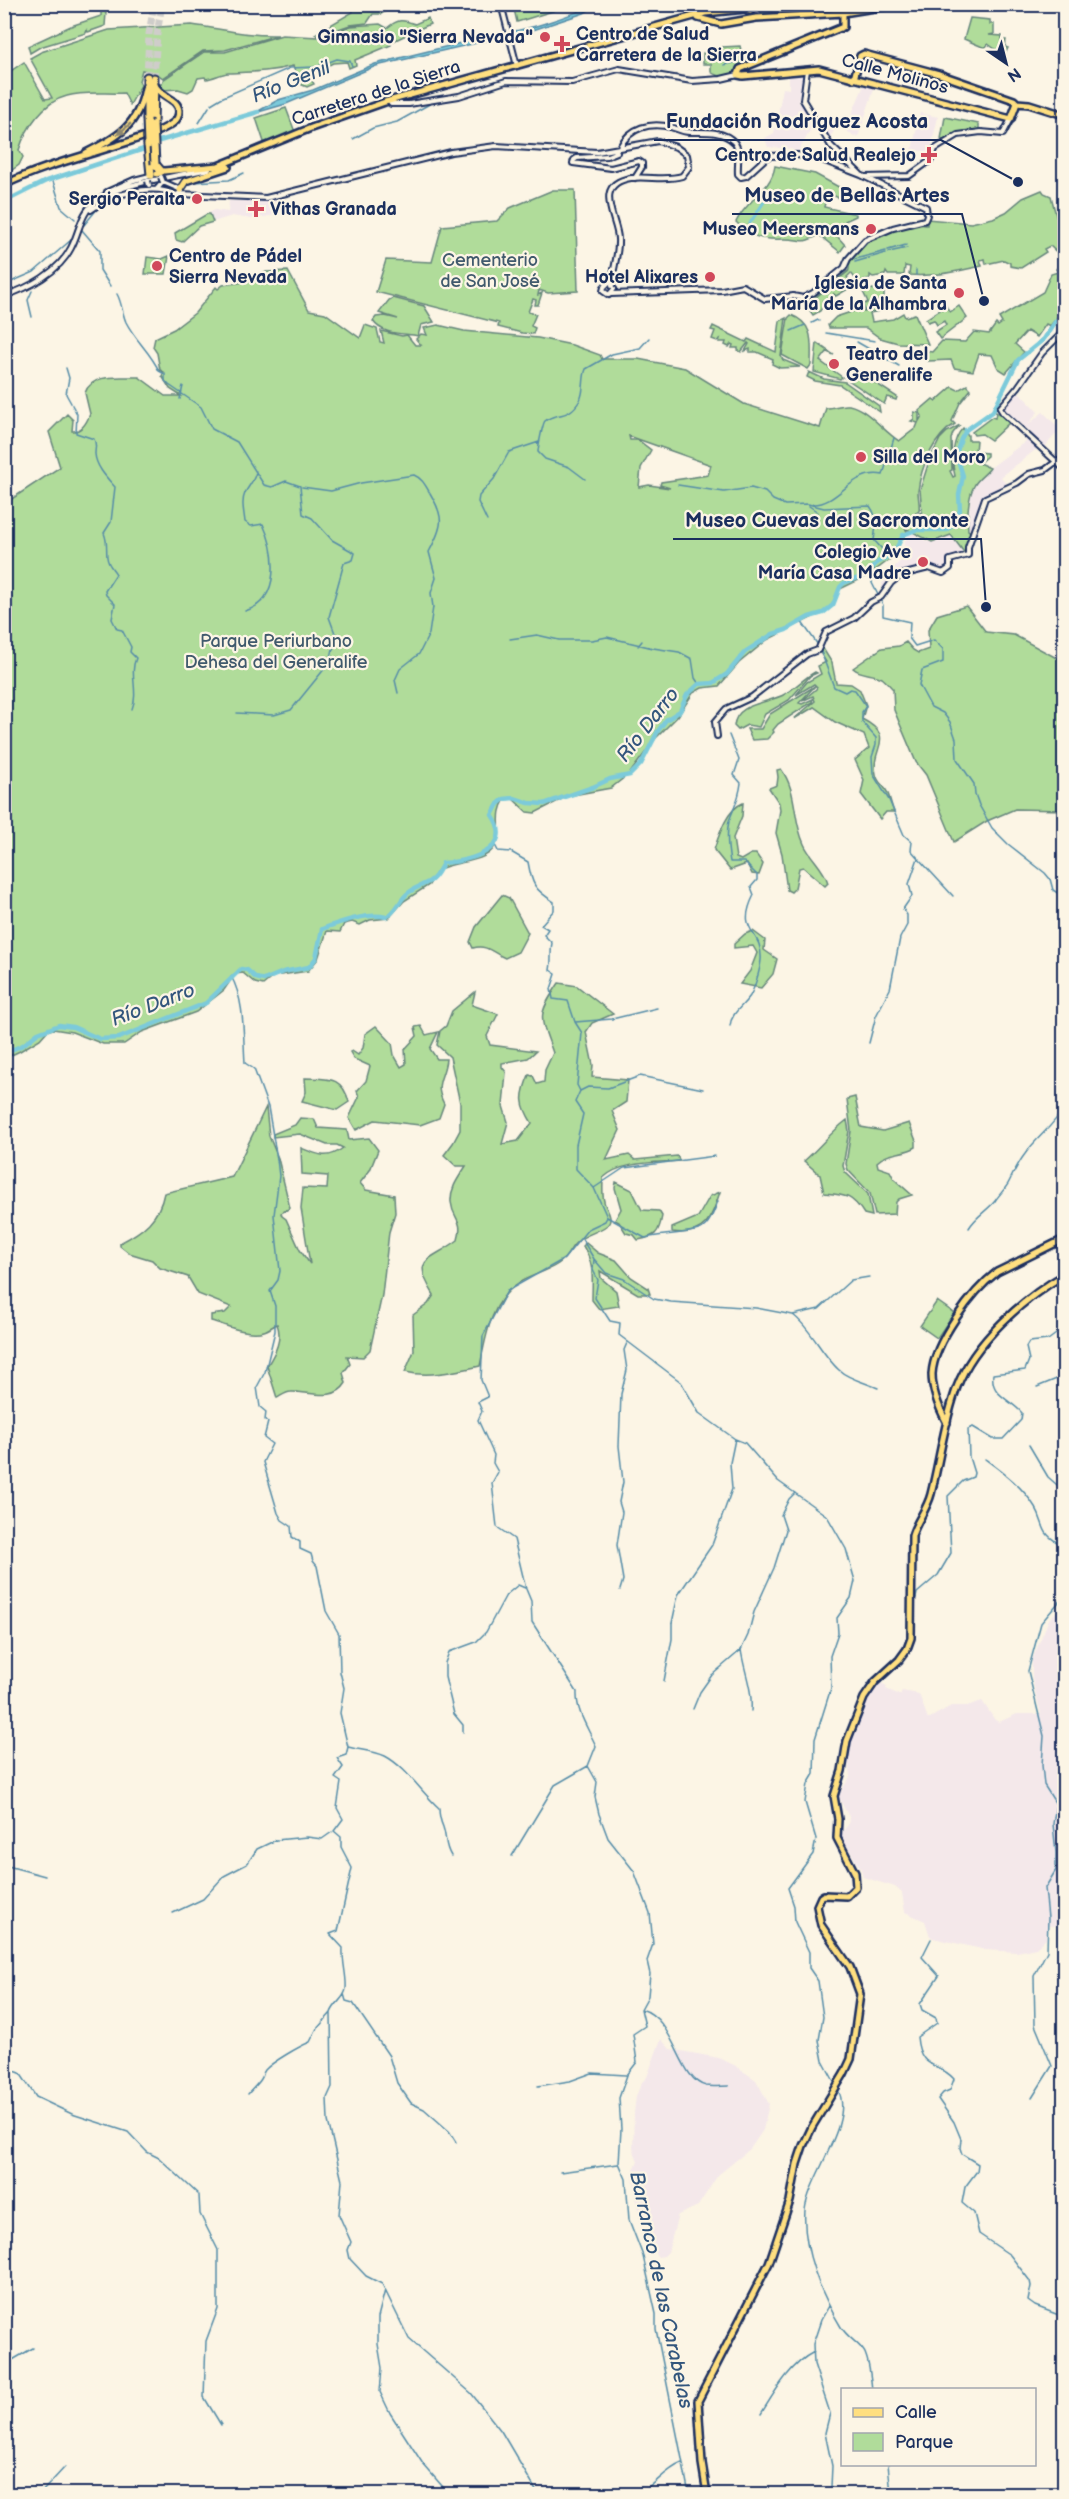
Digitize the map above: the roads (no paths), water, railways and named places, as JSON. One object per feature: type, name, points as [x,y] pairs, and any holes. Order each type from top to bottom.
[{"type":"highway","points":[[150,78],[154,177]]},
{"type":"highway","points":[[150,118],[148,145],[154,177]]},
{"type":"main road","points":[[706,16],[717,23],[843,13],[899,4]]},
{"type":"main road","points":[[751,9],[756,12],[754,19]]},
{"type":"main road","name":"Carretera de la Sierra","points":[[218,166],[310,128],[389,101],[686,20],[718,12],[751,9]]},
{"type":"main road","points":[[717,23],[715,17],[718,12]]},
{"type":"main road","points":[[738,75],[740,69],[843,27],[843,13]]},
{"type":"main road","points":[[854,79],[860,56],[864,54],[949,77],[1017,103],[1065,115]]},
{"type":"main road","name":"Calle Molinos","points":[[738,75],[819,69],[1011,119]]},
{"type":"main road","points":[[71,160],[109,141],[132,122],[141,108],[150,78]]},
{"type":"main road","points":[[4,185],[141,137],[175,122],[179,116],[177,106],[158,91],[150,78]]},
{"type":"main road","points":[[1011,119],[1017,103]]},
{"type":"main road","points":[[179,192],[186,181],[227,167],[261,149]]},
{"type":"main road","points":[[154,177],[218,166]]},
{"type":"main road","points":[[947,1423],[935,1399],[932,1374],[935,1358],[950,1329],[978,1290],[992,1276],[1065,1239]]},
{"type":"main road","points":[[707,2494],[702,2463],[698,2401],[769,2263],[790,2201],[803,2146],[817,2117],[844,2074],[850,2059],[860,1994],[850,1968],[821,1926],[817,1906],[824,1895],[848,1895],[857,1883],[854,1868],[837,1838],[838,1819],[834,1796],[842,1771],[847,1741],[864,1698],[875,1682],[899,1660],[911,1638],[912,1536],[916,1522],[931,1495],[947,1423],[960,1380],[978,1352],[1028,1299],[1065,1275]]},
{"type":"street","points":[[501,4],[517,66]]},
{"type":"street","points":[[389,101],[391,104],[413,104],[459,96],[506,81],[572,82],[619,69],[692,81],[738,75]]},
{"type":"street","points":[[807,70],[803,100],[831,146],[863,176],[903,178],[915,173],[933,157],[935,149],[943,144],[960,135],[982,132],[1004,134],[1011,119]]},
{"type":"street","points":[[612,278],[603,288],[604,292],[611,294],[722,290],[743,286],[765,299],[805,298],[845,266],[859,246],[868,238],[893,228],[923,221],[927,215],[926,207],[863,176],[823,160],[797,155],[765,157],[746,176],[741,177],[738,171],[737,148],[732,140],[718,134],[688,132],[654,125],[642,127],[628,135],[620,147]]},
{"type":"street","points":[[84,214],[108,200],[155,189],[266,198],[473,148],[513,146],[597,152],[658,141],[682,150],[689,159],[688,170],[682,176],[636,176],[615,186],[609,198],[609,211],[618,236],[611,294]]},
{"type":"street","points":[[617,152],[607,156],[577,158],[573,163],[611,168],[639,161],[642,167],[636,176]]},
{"type":"street","name":"Carretera de la Sierra","points":[[4,296],[29,286],[63,259],[72,248],[84,214],[101,198],[123,189],[218,166]]},
{"type":"street","points":[[101,198],[120,185],[154,177],[179,192]]},
{"type":"street","points":[[154,177],[155,189]]},
{"type":"street","points":[[154,177],[155,189]]},
{"type":"street","points":[[606,285],[626,293]]},
{"type":"street","points":[[1065,331],[1045,350],[1000,408],[1065,469]]},
{"type":"street","points":[[717,736],[715,722],[723,711],[752,697],[810,651],[817,650],[826,632],[854,618],[871,602],[879,598],[903,573],[929,567],[943,573],[950,568],[950,560],[968,555],[968,547],[985,498],[999,493],[1029,474],[1045,470],[1055,462]]},
{"type":"water","points":[[590,5],[597,5],[584,13],[533,30],[376,66],[286,104],[255,113],[278,100],[313,90],[375,64],[539,25]]},
{"type":"waterway","points":[[211,104],[290,68],[316,67],[337,59],[350,61],[352,66]]},
{"type":"waterway","points":[[724,65],[741,61]]},
{"type":"waterway","points":[[488,88],[501,85]]},
{"type":"waterway","points":[[455,99],[473,93]]},
{"type":"waterway","points":[[353,139],[373,128],[397,122],[435,101]]},
{"type":"waterway","points":[[199,123],[209,107]]},
{"type":"waterway","name":"Río Genil","points":[[4,202],[46,181],[144,149],[156,142],[258,112]]},
{"type":"waterway","points":[[193,182],[229,180],[244,173]]},
{"type":"waterway","points":[[52,178],[61,207],[75,219]]},
{"type":"waterway","points":[[84,225],[98,208],[123,199]]},
{"type":"waterway","points":[[750,223],[766,199]]},
{"type":"waterway","points":[[747,229],[750,223]]},
{"type":"waterway","points":[[82,230],[100,251],[100,270],[110,286]]},
{"type":"waterway","points":[[4,285],[34,272],[71,240]]},
{"type":"waterway","points":[[888,250],[906,245]]},
{"type":"waterway","points":[[889,252],[907,248]]},
{"type":"waterway","points":[[855,259],[886,251]]},
{"type":"waterway","points":[[855,262],[886,253]]},
{"type":"waterway","points":[[916,270],[916,275]]},
{"type":"waterway","points":[[32,291],[28,300],[32,317]]},
{"type":"waterway","points":[[117,294],[126,322],[159,371],[165,374],[165,381],[201,407],[212,429],[237,442],[264,485],[272,487],[286,481],[300,486],[303,514],[312,518],[332,540],[355,553],[353,560],[344,563],[329,617],[336,636],[330,662],[291,710],[274,715],[237,713]]},
{"type":"waterway","name":"Río Darro","points":[[4,1053],[23,1045],[38,1033],[59,1025],[73,1027],[100,1039],[119,1038],[206,1003],[241,969],[264,980],[283,972],[309,967],[316,958],[322,929],[363,917],[386,917],[408,893],[431,880],[443,863],[465,860],[494,845],[498,837],[498,827],[492,815],[504,799],[514,798],[529,803],[544,804],[610,779],[630,775],[641,764],[666,720],[680,711],[687,695],[699,684],[713,683],[727,674],[745,652],[773,634],[823,613],[833,605],[844,583],[864,576],[878,562],[894,553],[903,535],[916,530],[947,530],[956,522],[960,510],[959,495],[963,476],[956,454],[961,439],[966,430],[993,411],[1018,360],[1044,339],[1055,322],[1064,314]]},
{"type":"waterway","points":[[812,323],[819,321]]},
{"type":"waterway","points":[[791,331],[805,325]]},
{"type":"waterway","points":[[826,333],[875,341]]},
{"type":"waterway","points":[[585,479],[569,467],[545,459],[538,452],[544,422],[549,418],[567,413],[576,406],[582,396],[586,369],[612,354],[640,348],[649,338]]},
{"type":"waterway","points":[[857,342],[899,366]]},
{"type":"waterway","points":[[66,368],[69,378],[66,394],[77,414],[76,433],[94,439],[97,463],[115,487],[111,522],[104,533],[109,565],[116,574],[105,591],[115,604],[112,619],[117,629],[122,630],[131,647],[130,652],[136,658],[133,670],[135,696],[132,709]]},
{"type":"waterway","points":[[180,399],[183,386]]},
{"type":"waterway","points":[[813,504],[830,499],[862,477],[883,475],[894,438]]},
{"type":"waterway","points":[[487,521],[478,502],[479,496],[494,479],[509,452],[539,442]]},
{"type":"waterway","points":[[245,611],[257,605],[265,597],[273,574],[271,548],[263,524],[251,526],[245,522],[244,496],[256,471]]},
{"type":"waterway","points":[[302,487],[331,491],[361,483],[414,475],[424,482],[435,502],[440,522],[429,552],[436,578],[431,593],[433,607],[429,634],[419,654],[400,669],[395,680],[398,693]]},
{"type":"waterway","points":[[678,485],[724,492],[751,488],[765,492],[773,500],[785,505],[808,504],[824,508],[870,506],[876,526],[874,540],[889,557]]},
{"type":"waterway","points":[[809,506],[818,512]]},
{"type":"waterway","points":[[874,567],[872,583],[883,605],[883,616],[910,622],[909,638],[915,646],[934,640],[943,649],[943,662],[922,670],[919,685],[931,707],[943,713],[950,722],[956,739],[957,759],[974,784],[979,805],[992,828],[1008,844],[1045,873],[1050,879],[1053,890],[1064,897]]},
{"type":"waterway","points":[[801,621],[818,645]]},
{"type":"waterway","points":[[510,639],[537,635],[559,640],[592,640],[607,637],[679,652],[692,659],[695,678],[699,684]]},
{"type":"waterway","points":[[638,646],[642,641]]},
{"type":"waterway","points":[[820,649],[834,687],[845,692],[850,689],[855,690],[866,706],[862,712],[862,722],[876,738],[872,757],[873,774],[889,800],[904,835],[912,842],[911,850],[918,858],[909,884],[912,896],[903,909],[907,915],[907,925],[900,938],[890,989],[876,1016],[869,1043]]},
{"type":"waterway","points":[[729,735],[739,760],[734,775],[741,783],[728,826],[729,857],[730,862],[744,862],[757,875],[757,880],[751,887],[754,895],[747,917],[748,924],[758,942],[761,960],[752,992],[735,1013],[730,1026]]},
{"type":"waterway","name":"Barranco de las Carabelas","points":[[495,845],[498,851],[511,852],[528,862],[535,886],[554,902],[554,910],[541,925],[548,929],[544,935],[552,943],[550,970],[556,974],[551,989],[553,999],[568,1001],[575,1022],[582,1033],[577,1085],[580,1091],[575,1102],[583,1114],[576,1145],[576,1169],[594,1188],[607,1217],[605,1221],[588,1229],[564,1259],[507,1291],[483,1336],[481,1380],[488,1397],[478,1402],[482,1411],[478,1420],[494,1455],[493,1463],[498,1472],[492,1483],[497,1527],[514,1539],[531,1601],[532,1622],[577,1692],[580,1713],[596,1746],[588,1766],[597,1782],[595,1797],[599,1814],[608,1838],[634,1871],[650,1913],[653,1944],[647,1961],[650,1974],[648,1996],[641,2009],[645,2026],[633,2034],[637,2062],[627,2075],[619,2098],[621,2129],[619,2163],[626,2179],[629,2220],[643,2256],[656,2314],[656,2329],[689,2494]]},
{"type":"waterway","points":[[918,858],[953,896]]},
{"type":"waterway","points":[[231,976],[241,1007],[245,1063],[254,1069],[268,1107],[279,1176],[274,1215],[280,1271],[278,1280],[270,1291],[275,1306],[275,1331],[265,1372],[257,1387],[260,1407],[266,1412],[265,1420],[268,1422],[264,1438],[272,1444],[263,1462],[278,1513],[282,1520],[291,1526],[292,1537],[300,1542],[300,1549],[311,1554],[317,1566],[326,1611],[339,1634],[340,1672],[344,1688],[340,1713],[348,1747],[346,1755],[337,1758],[343,1767],[335,1778],[341,1782],[337,1808],[343,1819],[334,1831],[341,1837],[341,1847],[352,1868],[338,1931],[330,1934],[343,1948],[346,1983],[344,1995],[331,2013],[332,2087],[327,2098],[328,2121],[342,2181],[339,2215],[351,2242],[348,2250],[350,2259],[366,2276],[382,2284],[409,2339],[471,2393],[501,2431],[538,2494]]},
{"type":"waterway","points":[[575,1022],[612,1019],[657,1008]]},
{"type":"waterway","points":[[580,1091],[588,1087],[608,1088],[640,1076],[703,1089]]},
{"type":"waterway","points":[[969,1228],[995,1201],[1008,1184],[1023,1157],[1064,1107]]},
{"type":"waterway","points":[[594,1188],[624,1168],[715,1156]]},
{"type":"waterway","points":[[607,1217],[645,1238],[683,1233],[704,1227],[718,1201]]},
{"type":"waterway","points":[[582,1239],[606,1273],[624,1279],[654,1299],[671,1302],[756,1308],[793,1315],[819,1309],[851,1280],[869,1277]]},
{"type":"waterway","points":[[594,1259],[593,1270],[598,1280],[595,1298],[610,1321],[620,1323],[619,1335],[681,1382],[699,1413],[735,1439],[745,1443],[778,1481],[827,1516],[846,1549],[855,1581],[851,1598],[837,1618],[838,1633],[830,1656],[831,1688],[815,1739],[814,1774],[808,1784],[805,1802],[816,1839],[813,1854],[788,1888],[794,1906],[795,1922],[809,1952],[809,1968],[818,1981],[823,2017],[819,2040],[823,2061],[836,2085]]},
{"type":"waterway","points":[[793,1315],[805,1326],[839,1370],[852,1378],[878,1388]]},
{"type":"waterway","points":[[916,1598],[917,1593],[938,1575],[951,1553],[948,1496],[963,1481],[973,1477],[974,1473],[969,1457],[968,1429],[973,1427],[993,1439],[1003,1439],[1021,1420],[1022,1413],[998,1392],[993,1381],[993,1374],[1025,1370],[1029,1360],[1026,1347],[1029,1342],[1048,1340],[1064,1328]]},
{"type":"waterway","points":[[620,1590],[623,1580],[617,1545],[622,1512],[619,1502],[623,1482],[619,1446],[621,1394],[627,1370],[624,1350],[627,1343]]},
{"type":"waterway","points":[[1037,1387],[1064,1376]]},
{"type":"waterway","points":[[664,1681],[678,1595],[712,1545],[732,1489],[730,1463],[735,1439]]},
{"type":"waterway","points":[[1029,1445],[1048,1477],[1064,1491]]},
{"type":"waterway","points":[[985,1459],[1018,1486],[1035,1507],[1050,1537],[1064,1546]]},
{"type":"waterway","points":[[693,1709],[700,1692],[712,1675],[741,1650],[754,1612],[774,1568],[786,1530],[781,1515],[789,1499],[795,1493]]},
{"type":"waterway","points":[[463,1732],[463,1725],[454,1714],[445,1677],[445,1663],[449,1652],[476,1642],[486,1632],[506,1595],[518,1585],[525,1588]]},
{"type":"waterway","points":[[1032,2098],[1052,2066],[1035,2025],[1034,1976],[1047,1951],[1048,1918],[1045,1888],[1056,1870],[1053,1824],[1056,1804],[1044,1785],[1042,1765],[1044,1736],[1028,1671],[1041,1623],[1064,1596]]},
{"type":"waterway","points":[[741,1650],[750,1688],[751,1711]]},
{"type":"waterway","points":[[348,1747],[385,1756],[407,1773],[439,1808],[446,1845],[451,1856]]},
{"type":"waterway","points":[[512,1856],[555,1785],[588,1766]]},
{"type":"waterway","points":[[173,1913],[203,1899],[224,1876],[247,1864],[257,1849],[276,1840],[307,1837],[322,1839],[332,1832]]},
{"type":"waterway","points":[[4,1865],[45,1876]]},
{"type":"waterway","points":[[931,1939],[922,1957],[939,1976],[920,2004],[922,2010],[936,2018],[937,2023],[917,2037],[919,2048],[926,2060],[954,2079],[950,2090],[938,2099],[954,2122],[961,2139],[962,2154],[978,2164],[977,2171],[965,2187],[962,2203],[974,2213],[979,2234],[1010,2255],[1030,2281],[1028,2301],[1064,2317]]},
{"type":"waterway","points":[[344,1994],[346,2001],[353,2003],[389,2056],[397,2083],[411,2103],[424,2109],[449,2131],[456,2142]]},
{"type":"waterway","points":[[641,2009],[653,2015],[662,2024],[682,2062],[697,2081],[706,2086],[729,2086]]},
{"type":"waterway","points":[[248,2094],[260,2081],[264,2071],[286,2054],[310,2042],[316,2030],[331,2013]]},
{"type":"waterway","points":[[4,2067],[20,2073],[36,2097],[72,2114],[128,2132],[147,2152],[159,2158],[199,2195],[200,2214],[218,2250],[218,2309],[206,2341],[204,2397],[221,2425]]},
{"type":"waterway","points":[[538,2086],[570,2081],[592,2073],[626,2075]]},
{"type":"waterway","points":[[838,2090],[842,2103],[841,2117],[808,2196],[805,2225],[810,2255],[820,2286],[843,2330],[865,2353],[872,2388]]},
{"type":"waterway","points":[[560,2172],[618,2164]]},
{"type":"waterway","points":[[4,2280],[12,2279]]},
{"type":"waterway","points":[[385,2290],[378,2317],[378,2344],[382,2368],[380,2392],[390,2413],[423,2464],[449,2494]]},
{"type":"waterway","points":[[821,2494],[831,2487],[832,2466],[825,2433],[830,2413],[814,2364],[813,2344],[821,2320],[829,2306]]},
{"type":"waterway","points":[[4,2365],[33,2348]]},
{"type":"waterway","points":[[761,2414],[790,2371],[814,2352]]},
{"type":"waterway","points":[[640,2494],[682,2463]]},
{"type":"waterway","points":[[888,2466],[891,2494]]},
{"type":"waterway","points":[[40,2494],[65,2467]]},
{"type":"tunnel","points":[[147,77],[149,34],[154,4]]},
{"type":"tunnel","points":[[154,78],[162,4]]},
{"type":"place","name":"Gimnasio \"Sierra Nevada\"","points":[[545,37]]},
{"type":"place","name":"Centro de Salud Carretera de la Sierra","points":[[562,44]]},
{"type":"place","name":"Centro de Salud Realejo","points":[[929,155]]},
{"type":"place","name":"Fundación Rodríguez Acosta","points":[[1018,182]]},
{"type":"place","name":"Sergio Peralta","points":[[197,199]]},
{"type":"place","name":"Vithas Granada","points":[[256,209]]},
{"type":"place","name":"Museo Meersmans","points":[[871,229]]},
{"type":"place","name":"Centro de Pádel Sierra Nevada","points":[[157,266]]},
{"type":"place","name":"Hotel Alixares","points":[[710,277]]},
{"type":"place","name":"Iglesia de Santa María de la Alhambra","points":[[959,293]]},
{"type":"place","name":"Museo de Bellas Artes","points":[[984,301]]},
{"type":"place","name":"Teatro del Generalife","points":[[834,364]]},
{"type":"place","name":"Silla del Moro","points":[[861,457]]},
{"type":"place","name":"Colegio Ave María Casa Madre","points":[[923,562]]},
{"type":"place","name":"Museo Cuevas del Sacromonte","points":[[986,607]]},
{"type":"park label","name":"Cementerio de San José","points":[[490,270]]},
{"type":"park label","name":"Parque Periurbano Dehesa del Generalife","points":[[276,651]]}]
